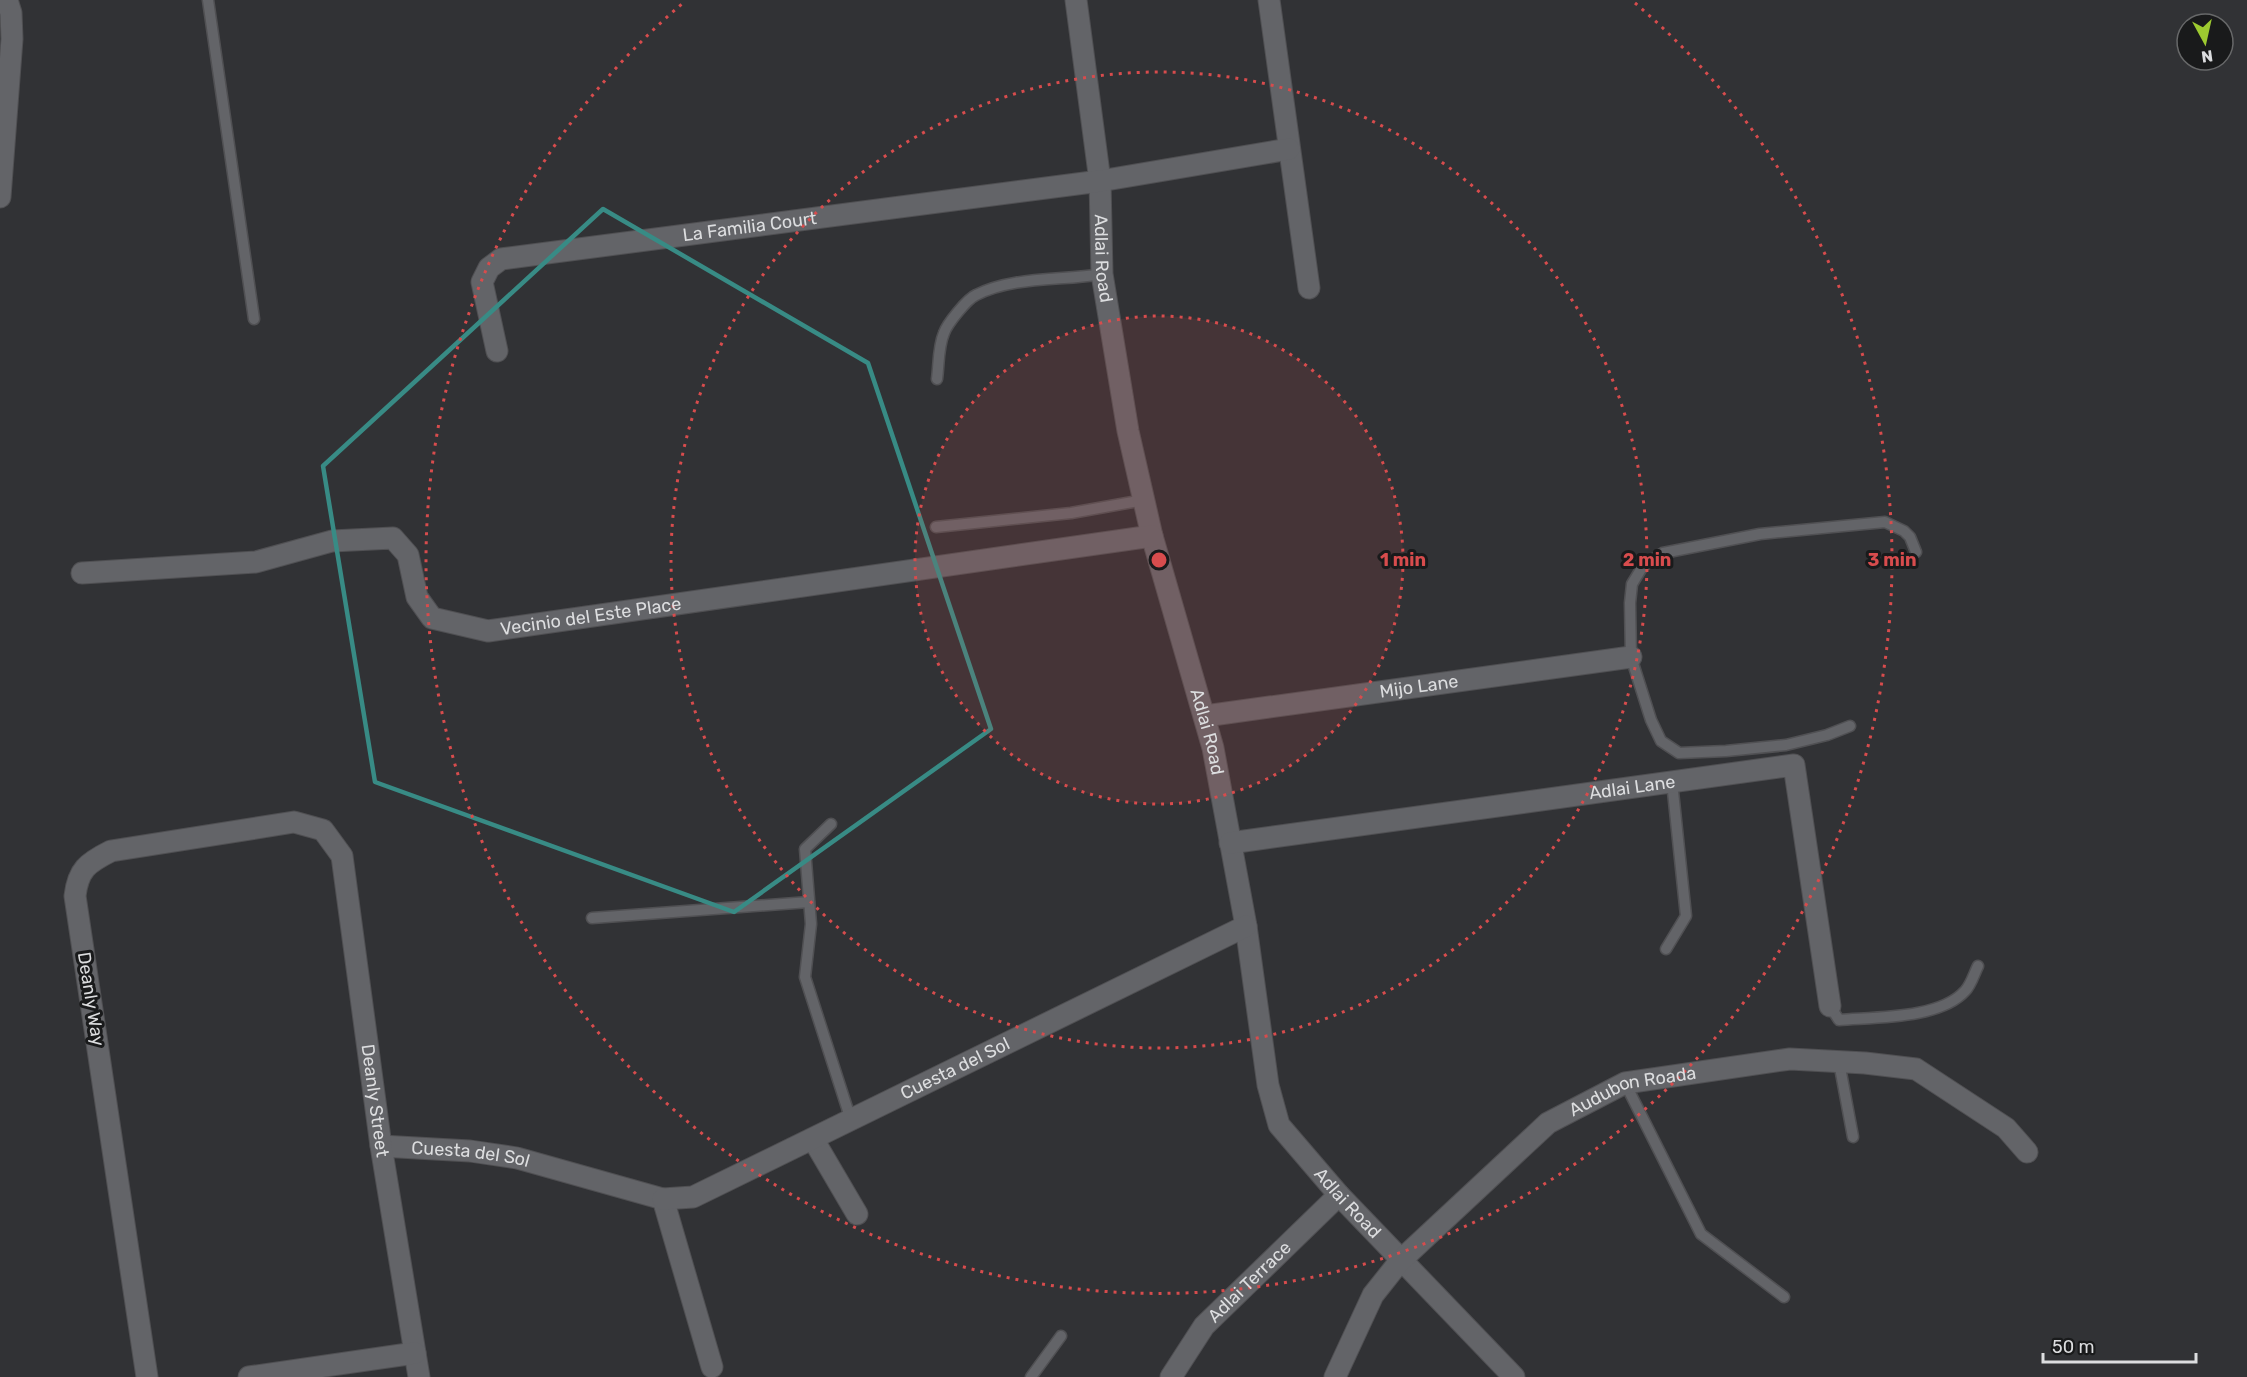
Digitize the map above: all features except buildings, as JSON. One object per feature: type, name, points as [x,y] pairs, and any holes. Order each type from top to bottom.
[{"type":"street","points":[[0,197],[12,39],[7,0]]},
{"type":"street","name":"Adlai Road","points":[[1076,0],[1100,181],[1102,274],[1128,431],[1152,536],[1213,747],[1246,926],[1268,1085],[1280,1125],[1339,1195],[1400,1261],[1514,1377]]},
{"type":"street","points":[[1269,0],[1310,288]]},
{"type":"street","points":[[1100,181],[1289,149]]},
{"type":"street","name":"La Familia Court","points":[[497,351],[482,282],[489,268],[501,259],[1100,181]]},
{"type":"street","name":"Vecinio del Este Place","points":[[82,573],[256,562],[332,541],[393,538],[408,555],[417,597],[432,618],[488,631],[1152,536]]},
{"type":"street","name":"Mijo Lane","points":[[1205,716],[1631,657]]},
{"type":"street","name":"Adlai Lane","points":[[1230,843],[1794,765],[1830,1006]]},
{"type":"street","name":"Deanly Way","points":[[147,1377],[75,897],[77,878],[92,860],[111,851],[294,822],[323,830]]},
{"type":"street","name":"Deanly Street","points":[[323,830],[342,856],[381,1146],[418,1377]]},
{"type":"street","name":"Cuesta del Sol","points":[[381,1146],[470,1151],[517,1158],[663,1199],[693,1197],[1246,926]]},
{"type":"street","name":"Audubon Roada","points":[[1335,1377],[1373,1295],[1400,1261],[1548,1123],[1625,1083],[1790,1059],[1916,1069],[2006,1128],[2027,1152]]},
{"type":"street","points":[[813,1139],[857,1214]]},
{"type":"street","name":"Adlai Terrace","points":[[1171,1377],[1204,1326],[1339,1195]]},
{"type":"street","points":[[663,1199],[712,1366]]},
{"type":"street","points":[[249,1377],[415,1353]]},
{"type":"lane","points":[[208,0],[254,319]]},
{"type":"lane","points":[[937,379],[944,333],[974,295],[1016,282],[1102,274]]},
{"type":"lane","points":[[936,527],[1071,513],[1144,500]]},
{"type":"lane","points":[[1850,726],[1827,735],[1786,745],[1679,753],[1661,741],[1651,720],[1631,657],[1632,584],[1643,566],[1663,553],[1760,534],[1885,522],[1904,531],[1910,537],[1916,552]]},
{"type":"lane","points":[[1666,949],[1686,916],[1672,782]]},
{"type":"lane","points":[[831,824],[805,849],[811,924],[805,977],[851,1120]]},
{"type":"lane","points":[[592,918],[809,902]]},
{"type":"lane","points":[[1830,1006],[1839,1020],[1907,1014],[1947,1005],[1965,990],[1978,966]]},
{"type":"lane","points":[[1839,1062],[1853,1137]]},
{"type":"lane","points":[[1625,1083],[1701,1234],[1784,1297]]},
{"type":"lane","points":[[1031,1377],[1061,1336]]},
{"type":"highlighted area","points":[[603,209],[868,363],[991,729],[734,912],[375,782],[323,466]]}]
